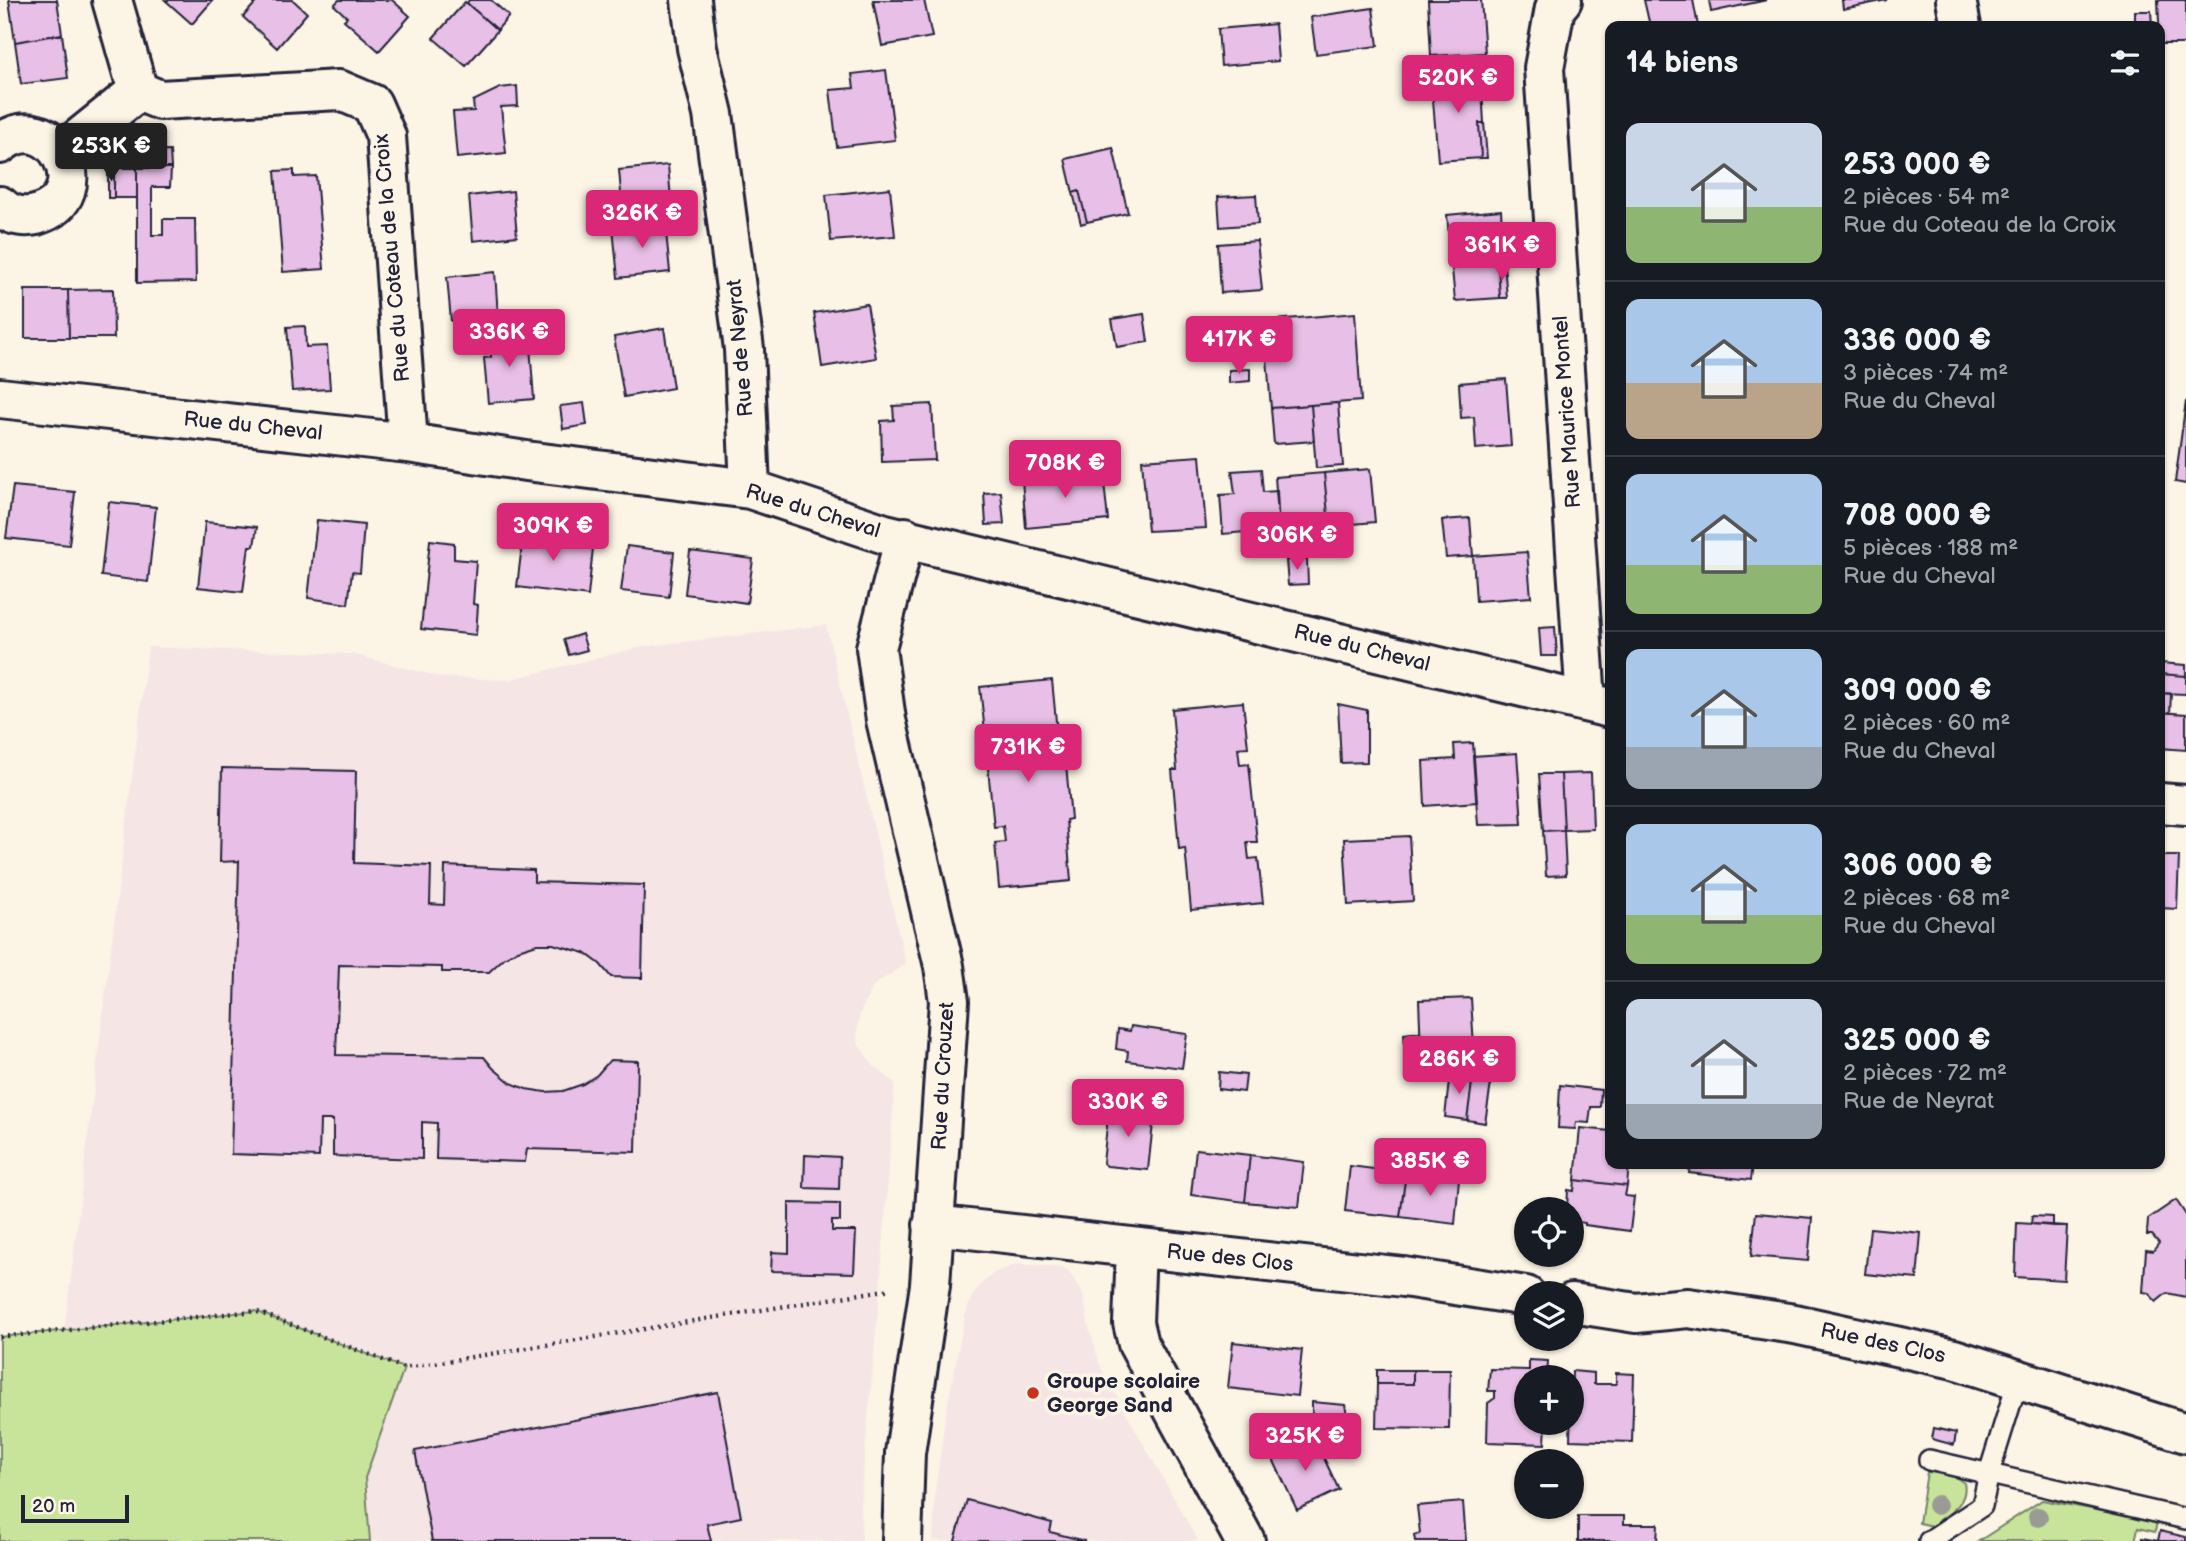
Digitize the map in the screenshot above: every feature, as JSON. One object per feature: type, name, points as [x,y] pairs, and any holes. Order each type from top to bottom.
[{"type":"street","points":[[61,153],[138,91],[113,0]]},
{"type":"street","name":"Rue de Neyrat","points":[[691,0],[696,48],[713,114],[744,349],[750,489]]},
{"type":"street","name":"Rue Maurice Montel","points":[[1562,0],[1555,8],[1544,68],[1598,705]]},
{"type":"street","points":[[1956,0],[1960,21]]},
{"type":"street","name":"Rue du Coteau de la Croix","points":[[138,91],[160,100],[339,90],[372,104],[386,136],[408,443]]},
{"type":"street","points":[[0,144],[15,136],[41,136],[61,153],[67,165],[68,179],[64,193],[56,204],[45,212],[17,216],[0,206]]},
{"type":"street","name":"Rue du Cheval","points":[[0,398],[408,443],[750,489],[885,534],[1598,705]]},
{"type":"street","name":"Rue du Crouzet","points":[[902,1541],[905,1453],[920,1368],[930,1285],[949,1001],[944,966],[886,720],[876,648],[905,537]]},
{"type":"street","points":[[2165,803],[2186,805]]},
{"type":"street","name":"Rue des Clos","points":[[933,1225],[1404,1278],[1514,1294]]},
{"type":"street","points":[[1136,1248],[1133,1323],[1138,1343],[1245,1541]]},
{"type":"street","name":"Rue des Clos","points":[[1584,1305],[1636,1313],[1688,1308],[1796,1324],[1954,1359],[2186,1433]]},
{"type":"lane","points":[[1929,1541],[1982,1506],[1989,1473],[2018,1380]]},
{"type":"lane","points":[[1929,1460],[2186,1519]]},
{"type":"path","points":[[0,1337],[255,1311],[404,1368],[880,1290],[930,1285]]},
{"type":"shaded area","points":[[826,625],[906,964],[873,986],[860,1013],[857,1032],[859,1045],[874,1066],[895,1083],[860,1507],[862,1541],[370,1541],[365,1478],[403,1368],[255,1311],[64,1332],[148,647],[352,654],[440,677],[508,680],[641,647]]},
{"type":"shaded area","name":"Groupe scolaire George Sand","points":[[1016,1264],[1068,1270],[1083,1294],[1089,1328],[1101,1368],[1198,1541],[933,1541],[935,1492],[945,1418],[965,1316],[972,1296],[983,1282],[994,1273]]},
{"type":"green space","points":[[255,1311],[404,1368],[365,1478],[370,1541],[0,1541],[0,1337]]},
{"type":"green space","points":[[1927,1472],[1950,1473],[1964,1483],[1965,1490],[1960,1503],[1932,1526],[1919,1523]]},
{"type":"green space","points":[[2042,1500],[2157,1521],[2155,1532],[2138,1528],[2135,1541],[1979,1541]]},
{"type":"building","points":[[9,0],[57,0],[62,34],[15,42]]},
{"type":"building","points":[[165,0],[213,0],[192,24]]},
{"type":"building","points":[[258,0],[293,0],[307,13],[277,48],[243,17]]},
{"type":"building","points":[[339,0],[392,0],[410,16],[379,51],[344,20],[347,17],[334,5]]},
{"type":"building","points":[[469,0],[491,0],[509,16],[497,30],[467,3]]},
{"type":"building","points":[[873,0],[924,0],[932,37],[882,46]]},
{"type":"building","points":[[1428,0],[1481,0],[1485,53],[1431,56]]},
{"type":"building","points":[[1644,0],[1693,0],[1697,21],[1649,21]]},
{"type":"building","points":[[1709,0],[1767,0],[1711,12]]},
{"type":"building","points":[[1842,0],[1887,0],[1843,9]]},
{"type":"building","points":[[2158,0],[2186,0],[2186,44],[2165,44],[2165,21],[2159,21]]},
{"type":"building","points":[[465,2],[498,30],[466,66],[433,38]]},
{"type":"building","points":[[1373,8],[1378,46],[1316,54],[1311,17]]},
{"type":"building","points":[[2135,11],[2151,11],[2152,21],[2135,21]]},
{"type":"building","points":[[1275,24],[1278,61],[1221,66],[1218,29]]},
{"type":"building","points":[[62,34],[68,78],[21,84],[15,42]]},
{"type":"building","points":[[886,70],[895,140],[837,147],[830,90],[854,88],[852,74]]},
{"type":"building","points":[[1481,71],[1484,123],[1479,123],[1481,158],[1438,161],[1431,76]]},
{"type":"building","points":[[517,86],[518,106],[501,107],[506,153],[457,158],[453,112],[474,111],[473,101],[500,88]]},
{"type":"building","points":[[1479,123],[1484,123],[1487,158],[1481,158]]},
{"type":"building","points":[[1113,148],[1128,213],[1087,222],[1079,191],[1073,193],[1065,159]]},
{"type":"building","points":[[170,151],[171,168],[137,168],[136,152]]},
{"type":"building","points":[[668,165],[673,222],[624,227],[619,170]]},
{"type":"building","points":[[108,168],[114,168],[114,198],[108,198]]},
{"type":"building","points":[[114,168],[137,168],[137,198],[114,198]]},
{"type":"building","points":[[137,168],[171,168],[170,187],[152,187],[152,235],[163,235],[163,219],[195,219],[196,282],[137,283]]},
{"type":"building","points":[[294,170],[294,177],[316,176],[324,269],[283,272],[275,171]]},
{"type":"building","points":[[890,188],[895,236],[831,241],[826,195]]},
{"type":"building","points":[[513,191],[517,236],[473,241],[469,196]]},
{"type":"building","points":[[1079,191],[1087,222],[1081,224],[1073,193]]},
{"type":"building","points":[[1256,195],[1258,224],[1220,227],[1218,197]]},
{"type":"building","points":[[1501,210],[1504,264],[1498,265],[1500,298],[1455,301],[1447,215]]},
{"type":"building","points":[[665,222],[670,272],[618,278],[613,228]]},
{"type":"building","points":[[1257,241],[1262,290],[1221,293],[1218,244]]},
{"type":"building","points":[[1504,264],[1507,298],[1500,298],[1498,265]]},
{"type":"building","points":[[495,272],[498,316],[451,321],[447,277]]},
{"type":"building","points":[[113,289],[114,338],[69,338],[68,290]]},
{"type":"building","points":[[25,290],[68,290],[69,338],[25,338]]},
{"type":"building","points":[[867,304],[876,358],[822,367],[814,313]]},
{"type":"building","points":[[1355,313],[1361,401],[1271,408],[1264,321]]},
{"type":"building","points":[[1144,314],[1148,342],[1117,347],[1112,319]]},
{"type":"building","points":[[305,326],[306,347],[327,346],[330,389],[292,391],[287,327]]},
{"type":"building","points":[[664,328],[673,388],[624,397],[614,337]]},
{"type":"building","points":[[529,333],[534,399],[488,403],[484,358],[491,357],[490,338]]},
{"type":"building","points":[[1250,369],[1250,381],[1229,383],[1229,370]]},
{"type":"building","points":[[1506,379],[1511,446],[1476,449],[1474,417],[1461,418],[1459,383]]},
{"type":"building","points":[[2186,401],[2186,484],[2175,482]]},
{"type":"building","points":[[584,403],[587,425],[563,429],[560,406]]},
{"type":"building","points":[[1338,403],[1343,466],[1316,468],[1311,405]]},
{"type":"building","points":[[932,404],[935,460],[882,462],[881,421],[894,420],[893,406]]},
{"type":"building","points":[[1311,405],[1314,441],[1274,444],[1271,408]]},
{"type":"building","points":[[1200,456],[1206,528],[1148,531],[1142,460]]},
{"type":"building","points":[[1261,469],[1263,492],[1277,491],[1279,529],[1223,534],[1220,495],[1235,494],[1232,471]]},
{"type":"building","points":[[1370,469],[1375,522],[1329,526],[1324,473]]},
{"type":"building","points":[[1103,473],[1108,520],[1026,528],[1022,480]]},
{"type":"building","points":[[1324,473],[1329,526],[1279,529],[1275,477]]},
{"type":"building","points":[[13,486],[75,492],[69,545],[6,538]]},
{"type":"building","points":[[1001,492],[1004,524],[986,525],[984,493]]},
{"type":"building","points":[[109,502],[156,507],[148,582],[101,576]]},
{"type":"building","points":[[1470,518],[1473,556],[1446,558],[1442,520]]},
{"type":"building","points":[[317,520],[364,525],[360,573],[352,572],[348,604],[308,598]]},
{"type":"building","points":[[525,520],[551,523],[549,542],[593,548],[588,596],[517,587]]},
{"type":"building","points":[[205,522],[257,527],[254,546],[249,546],[243,592],[198,587]]},
{"type":"building","points":[[430,540],[454,543],[454,559],[476,561],[473,604],[478,605],[476,635],[421,629]]},
{"type":"building","points":[[627,546],[674,552],[669,597],[621,591]]},
{"type":"building","points":[[690,551],[753,559],[747,603],[685,594]]},
{"type":"building","points":[[1527,552],[1531,597],[1476,601],[1473,556]]},
{"type":"building","points":[[1307,559],[1308,584],[1288,585],[1286,560]]},
{"type":"building","points":[[1555,627],[1557,656],[1541,656],[1539,628]]},
{"type":"building","points":[[582,634],[587,650],[569,655],[564,640]]},
{"type":"building","points":[[2165,663],[2186,665],[2186,676],[2165,674]]},
{"type":"building","points":[[2165,674],[2186,676],[2186,694],[2165,693]]},
{"type":"building","points":[[1052,680],[1058,742],[1064,742],[1071,819],[1066,820],[1071,881],[999,888],[995,843],[1005,842],[1003,826],[994,827],[986,749],[996,748],[994,731],[985,732],[980,687]]},
{"type":"building","points":[[2165,693],[2171,694],[2170,713],[2165,712]]},
{"type":"building","points":[[1243,702],[1248,747],[1238,748],[1240,765],[1249,764],[1257,842],[1247,842],[1249,859],[1258,858],[1263,903],[1191,910],[1185,848],[1179,849],[1172,770],[1177,770],[1172,709]]},
{"type":"building","points":[[1338,704],[1367,710],[1367,762],[1341,763]]},
{"type":"building","points":[[2165,712],[2186,714],[2186,750],[2165,748]]},
{"type":"building","points":[[1473,743],[1477,802],[1425,806],[1423,761],[1455,759],[1454,744]]},
{"type":"building","points":[[1517,753],[1522,824],[1478,825],[1473,756]]},
{"type":"building","points":[[222,768],[356,771],[354,863],[431,866],[430,904],[444,905],[445,866],[534,870],[534,882],[644,885],[642,978],[611,977],[585,953],[553,944],[537,944],[518,950],[489,972],[442,972],[442,967],[339,965],[336,1055],[484,1057],[511,1083],[545,1092],[563,1091],[583,1084],[597,1075],[610,1060],[638,1061],[636,1152],[527,1149],[525,1162],[436,1159],[437,1123],[422,1122],[422,1159],[333,1156],[333,1120],[320,1120],[319,1157],[231,1154],[239,861],[220,862]]},
{"type":"building","points":[[1591,773],[1593,829],[1564,830],[1561,774]]},
{"type":"building","points":[[1539,774],[1561,774],[1564,830],[1543,831]]},
{"type":"building","points":[[1564,830],[1566,875],[1546,876],[1543,831]]},
{"type":"building","points":[[1409,836],[1413,901],[1348,905],[1344,839]]},
{"type":"building","points":[[2165,856],[2179,856],[2177,909],[2165,908]]},
{"type":"building","points":[[1471,998],[1474,1048],[1421,1051],[1419,1000]]},
{"type":"building","points":[[1131,1026],[1187,1034],[1182,1068],[1127,1061],[1128,1051],[1116,1049],[1118,1029],[1130,1031]]},
{"type":"building","points":[[1420,1032],[1422,1066],[1406,1064],[1404,1034]]},
{"type":"building","points":[[1219,1072],[1246,1075],[1244,1092],[1218,1089]]},
{"type":"building","points":[[1450,1072],[1473,1075],[1467,1120],[1445,1117]]},
{"type":"building","points":[[1473,1075],[1492,1077],[1485,1123],[1467,1120]]},
{"type":"building","points":[[1560,1085],[1601,1090],[1600,1107],[1591,1107],[1589,1123],[1576,1122],[1575,1129],[1558,1128]]},
{"type":"building","points":[[1109,1108],[1154,1114],[1148,1170],[1107,1166],[1103,1163]]},
{"type":"building","points":[[1580,1128],[1605,1130],[1605,1169],[1629,1169],[1627,1186],[1575,1180]]},
{"type":"building","points":[[1196,1149],[1250,1155],[1245,1202],[1191,1195]]},
{"type":"building","points":[[805,1155],[840,1157],[839,1189],[804,1188]]},
{"type":"building","points":[[1250,1155],[1304,1162],[1299,1207],[1245,1202]]},
{"type":"building","points":[[1350,1166],[1406,1173],[1400,1217],[1345,1211]]},
{"type":"building","points":[[1689,1169],[1752,1169],[1751,1180],[1689,1173]]},
{"type":"building","points":[[1406,1173],[1459,1179],[1455,1224],[1400,1217]]},
{"type":"building","points":[[1575,1180],[1627,1186],[1625,1196],[1634,1197],[1630,1231],[1585,1225],[1584,1197],[1568,1197],[1568,1190],[1574,1191]]},
{"type":"building","points":[[2176,1200],[2186,1215],[2186,1297],[2167,1293],[2156,1302],[2149,1293],[2143,1292],[2146,1250],[2153,1251],[2159,1243],[2152,1235],[2147,1235],[2148,1219]]},
{"type":"building","points":[[789,1203],[840,1204],[840,1221],[832,1221],[832,1231],[856,1231],[854,1273],[771,1271],[772,1252],[789,1253]]},
{"type":"building","points":[[1756,1213],[1812,1218],[1808,1261],[1751,1256]]},
{"type":"building","points":[[2032,1216],[2053,1217],[2053,1226],[2031,1224]]},
{"type":"building","points":[[2017,1223],[2067,1226],[2064,1280],[2015,1277]]},
{"type":"building","points":[[1870,1228],[1921,1233],[1917,1279],[1865,1274]]},
{"type":"building","points":[[1233,1342],[1302,1350],[1297,1396],[1228,1388]]},
{"type":"building","points":[[1529,1360],[1548,1361],[1548,1365],[1529,1365]]},
{"type":"building","points":[[1490,1369],[1514,1370],[1514,1435],[1545,1435],[1545,1444],[1487,1442],[1488,1403],[1495,1398],[1495,1391],[1488,1391]]},
{"type":"building","points":[[1377,1370],[1413,1370],[1413,1384],[1377,1384]]},
{"type":"building","points":[[1413,1370],[1450,1370],[1449,1429],[1376,1428],[1377,1384],[1413,1384]]},
{"type":"building","points":[[1584,1372],[1594,1373],[1594,1384],[1616,1384],[1616,1373],[1634,1374],[1632,1442],[1570,1440],[1570,1435],[1584,1435]]},
{"type":"building","points":[[718,1392],[741,1517],[707,1524],[711,1541],[432,1541],[415,1451]]},
{"type":"building","points":[[1312,1402],[1345,1405],[1348,1419],[1312,1415]]},
{"type":"building","points":[[1312,1415],[1348,1419],[1354,1441],[1313,1435]]},
{"type":"building","points":[[1934,1428],[1956,1433],[1954,1445],[1932,1439]]},
{"type":"building","points":[[1313,1435],[1339,1490],[1297,1510],[1271,1455]]},
{"type":"building","points":[[967,1500],[1052,1523],[1050,1532],[1085,1541],[955,1541]]},
{"type":"building","points":[[1463,1502],[1466,1541],[1415,1541],[1414,1535],[1420,1533],[1417,1506]]},
{"type":"building","points":[[1584,1516],[1624,1516],[1624,1524],[1658,1524],[1657,1541],[1578,1541],[1578,1519],[1584,1519]]},
{"type":"building","points":[[2160,1531],[2186,1537],[2186,1541],[2158,1541]]},
{"type":"place","name":"Groupe scolaire George Sand","points":[[1033,1393]]}]
